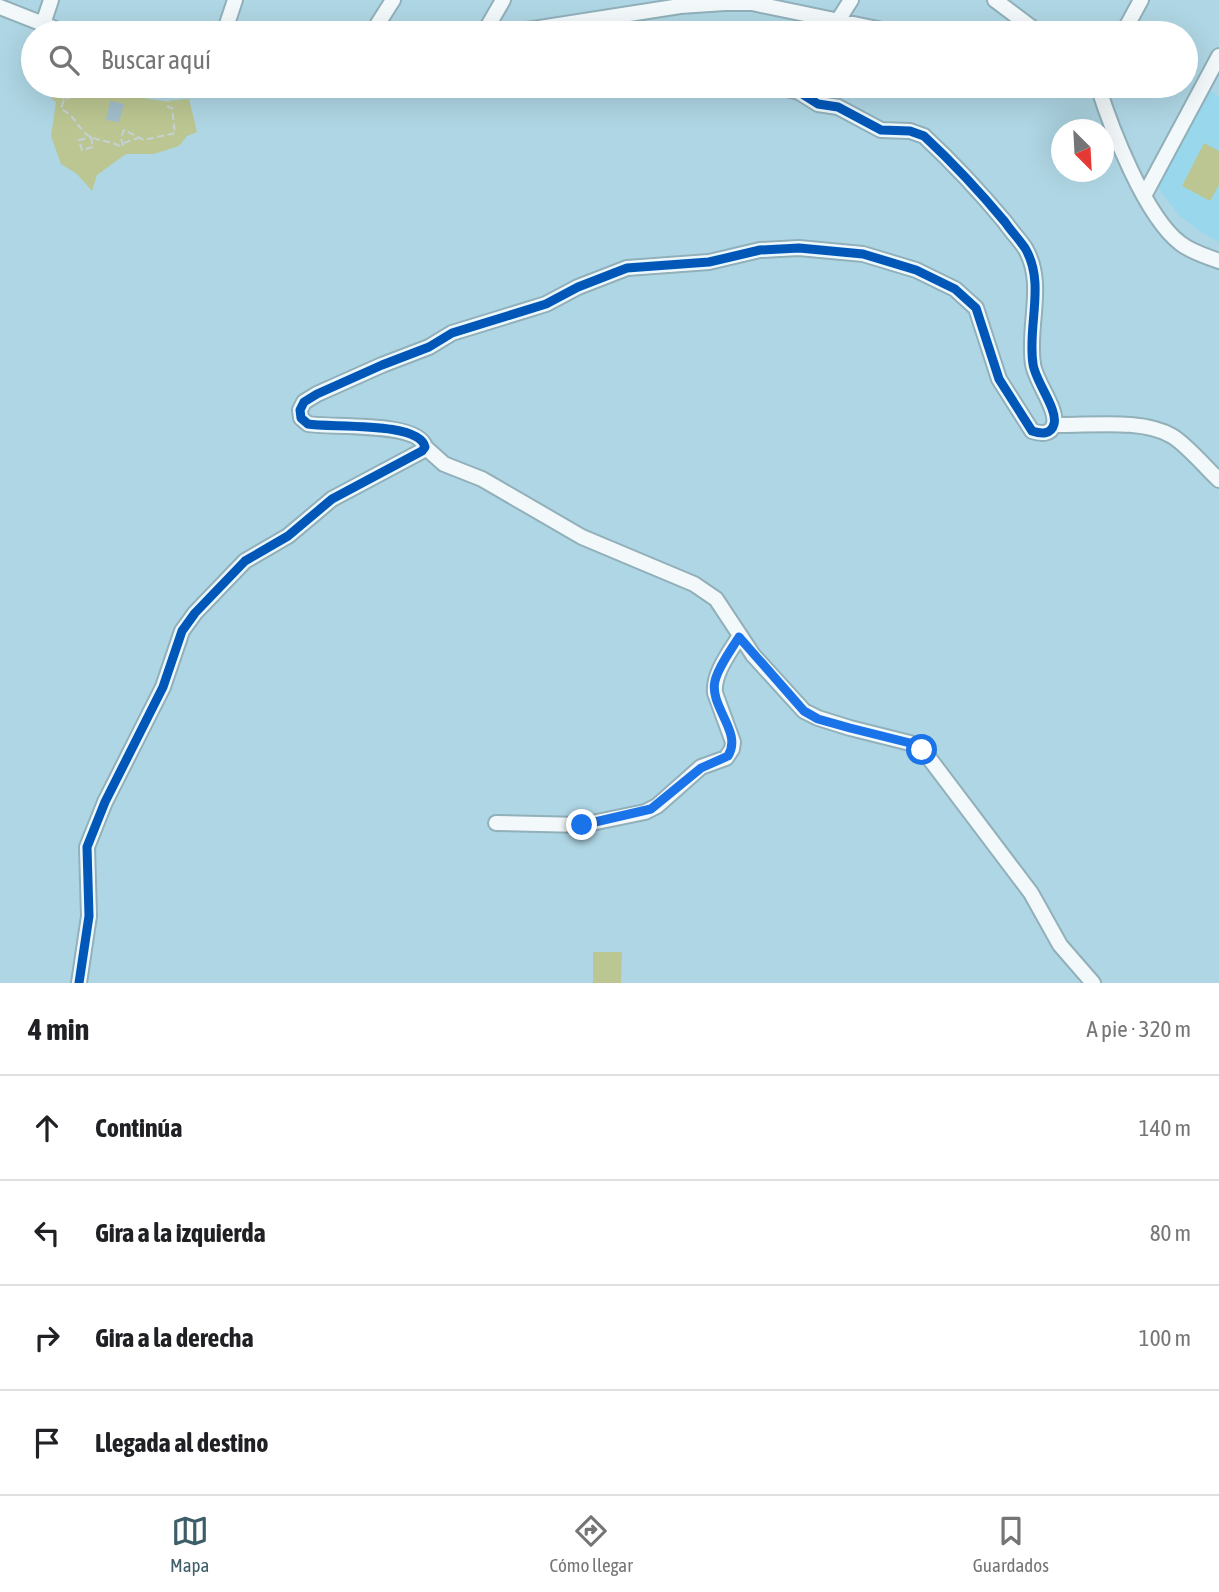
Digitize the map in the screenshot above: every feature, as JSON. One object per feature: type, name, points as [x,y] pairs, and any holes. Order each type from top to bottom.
[{"type":"street","points":[[44,21],[51,0]]},
{"type":"street","points":[[227,21],[235,0]]},
{"type":"street","points":[[380,21],[393,0]]},
{"type":"street","points":[[491,21],[503,0]]},
{"type":"street","points":[[839,21],[851,0]]},
{"type":"street","points":[[995,0],[1023,21]]},
{"type":"street","points":[[1130,21],[1141,0]]},
{"type":"street","points":[[576,21],[680,3],[754,2],[834,21]]},
{"type":"street","points":[[0,6],[38,21]]},
{"type":"street","points":[[1198,95],[1219,56]]},
{"type":"street","points":[[808,98],[818,104],[838,107],[881,130],[910,131],[924,136],[996,211],[1025,248],[1032,265],[1035,303],[1031,350],[1033,368],[1054,414],[1054,425],[1049,432],[1041,434],[1032,431],[999,379],[976,308],[955,289],[916,270],[863,254],[799,248],[760,250],[709,261],[627,268],[578,287],[546,304],[452,333],[429,347],[317,394],[304,402],[300,410],[301,418],[308,424],[412,433],[421,438],[425,447],[444,464],[482,479],[582,537],[694,583],[716,598],[739,637],[804,711],[818,719],[910,743],[922,750],[1031,893],[1060,945],[1093,983]]},
{"type":"street","points":[[1102,98],[1108,119],[1155,216],[1180,243],[1219,261]]},
{"type":"street","points":[[1144,196],[1196,98]]},
{"type":"street","points":[[1054,425],[1115,424],[1146,427],[1171,435],[1219,480]]},
{"type":"street","points":[[79,983],[89,916],[87,847],[106,802],[163,687],[182,631],[195,613],[245,561],[288,536],[332,499],[425,447]]},
{"type":"street","points":[[496,823],[582,825],[645,812],[657,806],[701,768],[726,758],[733,742],[715,693],[715,681],[739,637]]},
{"type":"path","points":[[64,100],[61,109],[76,120],[91,137],[116,143],[121,147],[123,143],[140,138]]},
{"type":"path","points":[[123,143],[121,138],[124,130],[144,140],[175,133],[172,108],[168,107],[168,100]]},
{"type":"path","points":[[91,137],[93,147],[82,150],[79,140],[91,137]]},
{"type":"shaded area","points":[[1209,90],[1219,96],[1219,242],[1180,216],[1159,189],[1158,183]]},
{"type":"green space","points":[[51,98],[142,98],[164,101],[189,99],[197,132],[187,136],[179,146],[154,154],[126,154],[97,175],[92,191],[77,174],[61,164],[51,136],[56,102]]},
{"type":"green space","points":[[1204,143],[1219,151],[1219,185],[1210,201],[1182,186]]},
{"type":"green space","points":[[593,952],[622,952],[621,983],[593,983]]},
{"type":"building","points":[[110,101],[124,104],[119,122],[106,120]]},
{"type":"cycle path","points":[[79,983],[89,916],[87,847],[105,802],[163,687],[182,631],[195,613],[245,561],[288,536],[332,499],[425,447],[419,439],[391,429],[308,424],[301,418],[300,410],[304,402],[317,394],[429,347],[452,333],[546,304],[578,287],[627,268],[709,262],[760,250],[799,248],[863,254],[916,270],[955,289],[976,308],[999,379],[1032,431],[1045,433],[1053,428],[1053,411],[1033,364],[1035,290],[1031,261],[1025,248],[966,178],[924,136],[910,131],[881,130],[838,107],[818,104],[808,98]]},
{"type":"route","points":[[582,825],[645,812],[657,806],[696,771],[728,756],[733,742],[715,693],[715,681],[739,637],[804,711],[818,719],[910,743],[922,750]]}]
